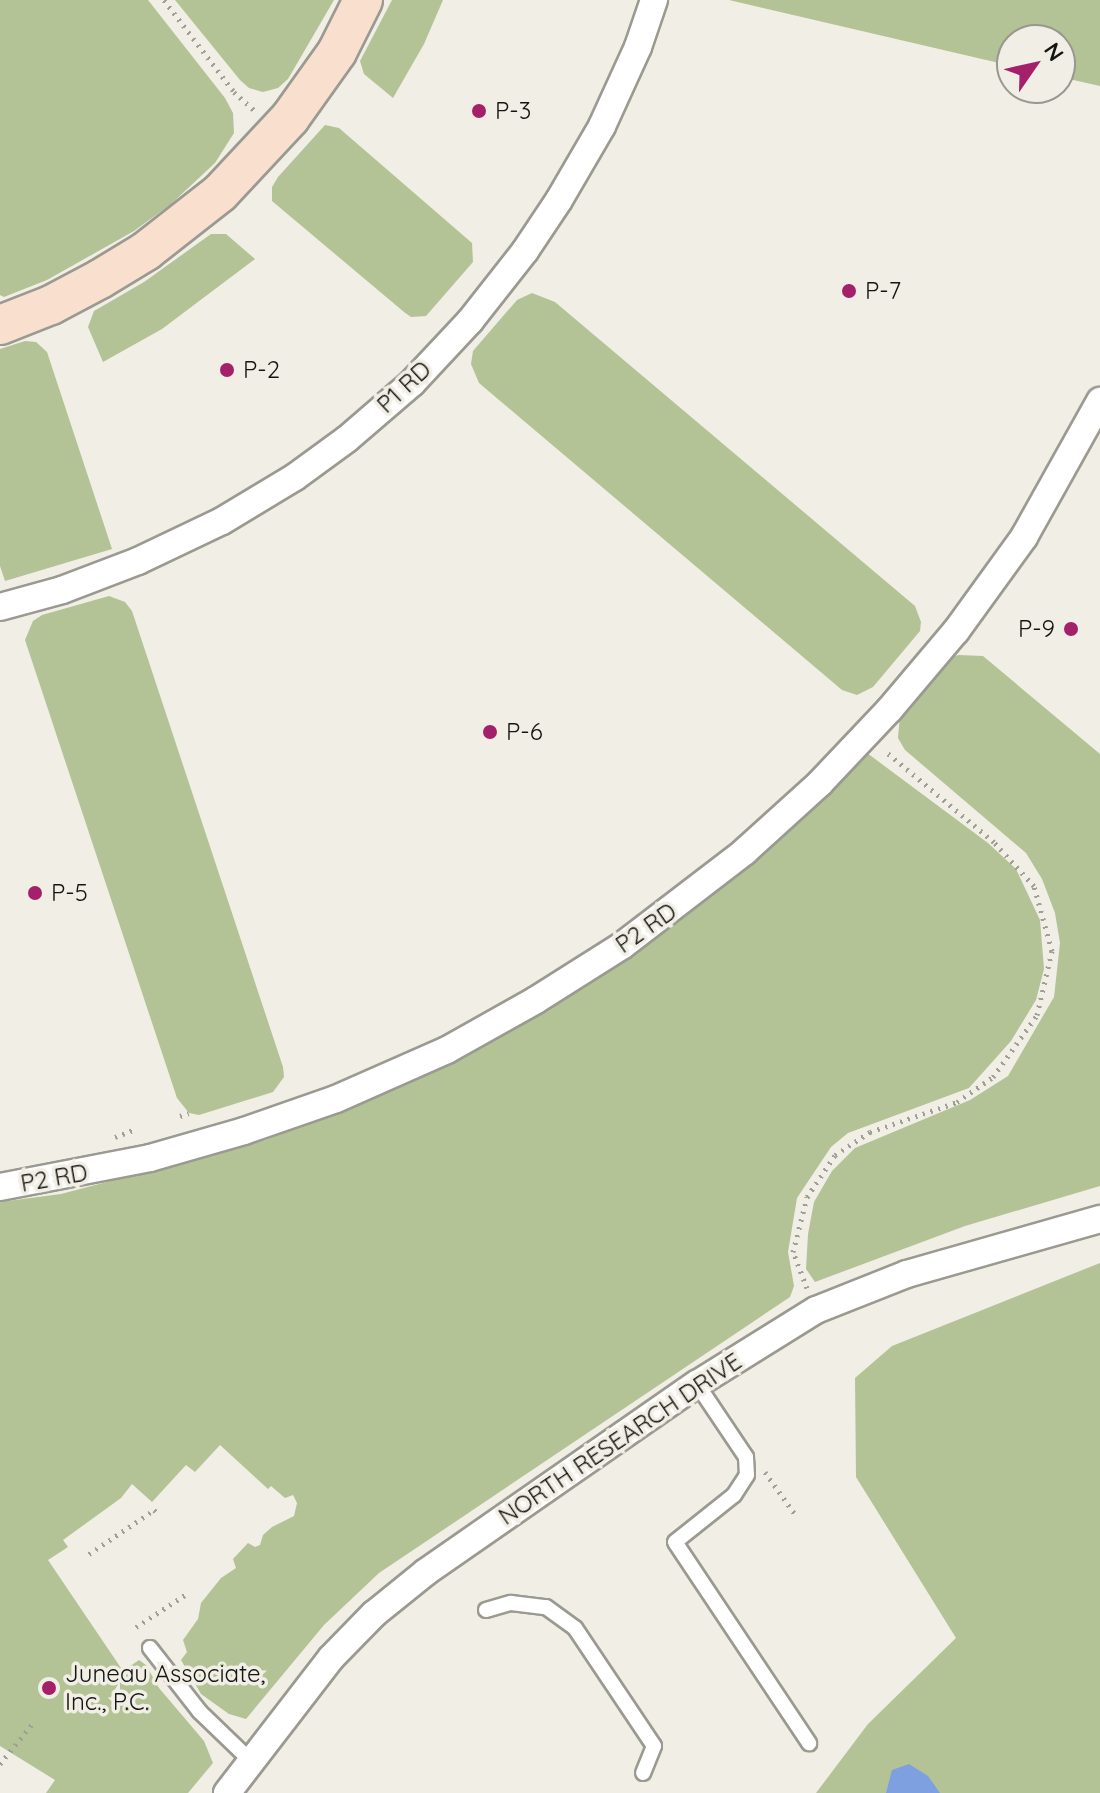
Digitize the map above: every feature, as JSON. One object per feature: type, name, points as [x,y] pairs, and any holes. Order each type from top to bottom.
[{"type":"main road","points":[[0,325],[51,305],[100,279],[146,251],[220,193],[290,118],[337,52],[363,0]]},
{"type":"street","name":"P1 RD","points":[[0,607],[62,590],[127,565],[222,521],[321,458],[412,383],[470,321],[525,251],[559,200],[602,126],[638,47],[654,0]]},
{"type":"street","name":"P2 RD","points":[[0,1187],[150,1158],[244,1131],[336,1099],[447,1050],[536,1000],[685,900],[744,852],[866,736],[950,637],[1024,537],[1100,401]]},
{"type":"street","name":"NORTH RESEARCH DRIVE","points":[[227,1793],[331,1658],[374,1614],[426,1572],[697,1384],[816,1310],[907,1274],[1100,1219]]},
{"type":"lane","points":[[697,1384],[746,1457],[747,1467],[734,1495],[675,1542],[809,1743]]},
{"type":"lane","points":[[486,1610],[511,1603],[546,1607],[575,1628],[654,1746],[643,1773]]},
{"type":"lane","points":[[150,1648],[200,1712],[251,1761]]},
{"type":"path","points":[[164,0],[234,92],[258,115]]},
{"type":"path","points":[[816,1310],[793,1252],[807,1197],[835,1155],[870,1132],[957,1102],[993,1077],[1037,1015],[1052,951],[1034,886],[994,842],[866,736]]},
{"type":"path","points":[[180,1116],[189,1113]]},
{"type":"path","points":[[747,1467],[767,1473],[797,1517]]},
{"type":"path","points":[[89,1554],[154,1510],[158,1513]]},
{"type":"path","points":[[136,1627],[188,1593]]},
{"type":"path","points":[[0,1764],[33,1723]]},
{"type":"green space","points":[[0,0],[148,0],[225,98],[233,113],[234,133],[215,163],[171,204],[134,231],[47,280],[4,297],[0,295]]},
{"type":"green space","points":[[175,0],[334,0],[288,79],[278,88],[263,92],[249,88],[240,80]]},
{"type":"green space","points":[[392,0],[443,0],[424,44],[393,98],[364,74],[360,61]]},
{"type":"green space","points":[[729,0],[1100,0],[1100,86],[1076,81],[1076,24],[996,24],[996,62]]},
{"type":"green space","points":[[325,125],[339,128],[472,243],[473,262],[426,316],[411,317],[404,312],[272,201],[272,187],[278,177]]},
{"type":"green space","points":[[211,234],[226,234],[255,259],[162,329],[103,362],[88,327],[94,311],[144,282]]},
{"type":"green space","points":[[532,293],[555,302],[915,606],[921,622],[920,631],[873,687],[857,695],[842,690],[479,383],[471,364],[473,351],[517,300]]},
{"type":"green space","points":[[25,341],[36,342],[47,352],[112,549],[5,581],[0,566],[0,349]]},
{"type":"green space","points":[[109,596],[125,602],[132,611],[283,1067],[284,1077],[273,1092],[199,1115],[189,1113],[177,1098],[25,640],[33,621],[42,615]]},
{"type":"green space","points":[[983,656],[1100,754],[1100,1186],[965,1226],[815,1282],[806,1269],[808,1234],[814,1202],[832,1171],[855,1148],[970,1100],[1008,1076],[1054,997],[1060,943],[1055,913],[1042,879],[1026,853],[905,750],[898,738],[900,715],[949,657]]},
{"type":"green space","points":[[867,753],[988,843],[1016,869],[1040,920],[1044,969],[1036,1000],[1011,1041],[969,1088],[848,1133],[831,1147],[797,1198],[788,1252],[794,1286],[790,1297],[379,1573],[324,1625],[246,1719],[229,1714],[201,1694],[181,1660],[187,1652],[183,1640],[198,1619],[201,1603],[221,1578],[236,1568],[233,1559],[248,1543],[255,1547],[260,1545],[263,1535],[272,1527],[294,1516],[297,1503],[293,1495],[285,1498],[271,1486],[268,1489],[220,1445],[195,1472],[186,1465],[152,1502],[132,1484],[121,1498],[63,1540],[68,1547],[48,1560],[123,1671],[139,1660],[146,1665],[159,1688],[204,1741],[213,1763],[188,1793],[46,1793],[55,1780],[0,1746],[0,1202],[61,1194],[266,1140],[444,1066],[611,969],[771,846]]},
{"type":"green space","points":[[1100,1263],[1100,1793],[816,1793],[868,1724],[956,1638],[856,1477],[855,1378],[892,1346]]},
{"type":"water","points":[[909,1764],[928,1776],[940,1793],[886,1793],[892,1770]]},
{"type":"place","name":"P-3","points":[[479,111]]},
{"type":"place","name":"P-7","points":[[849,291]]},
{"type":"place","name":"P-2","points":[[227,370]]},
{"type":"place","name":"P-9","points":[[1071,629]]},
{"type":"place","name":"P-6","points":[[490,732]]},
{"type":"place","name":"P-5","points":[[35,893]]},
{"type":"place","name":"Juneau Associate, Inc., P.C.","points":[[49,1688]]}]
